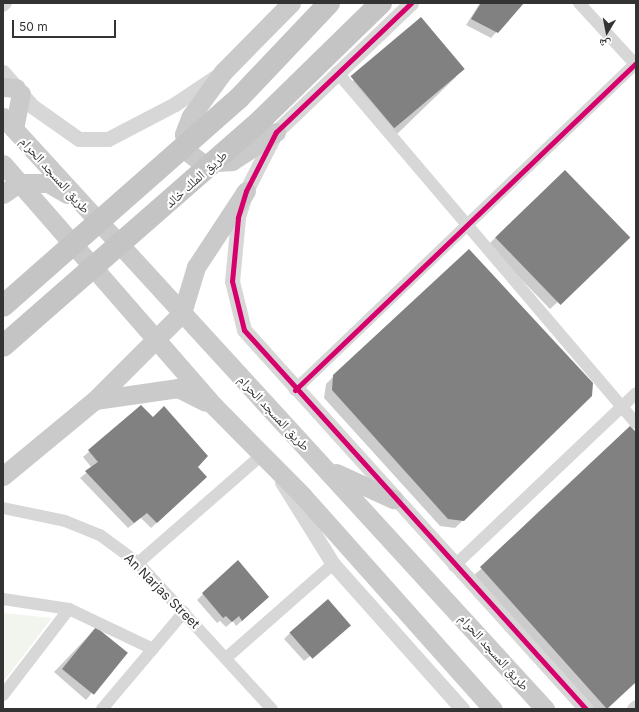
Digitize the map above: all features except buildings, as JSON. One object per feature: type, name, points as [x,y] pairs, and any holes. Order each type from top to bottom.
[{"type":"highway","points":[[3,306],[239,98],[329,3]]},
{"type":"highway","name":"طريق الملك خالد","points":[[3,346],[270,125],[381,3]]},
{"type":"main road","points":[[270,125],[232,161],[202,163],[188,152],[184,134],[191,116],[223,72],[284,6]]},
{"type":"main road","points":[[8,123],[13,90]]},
{"type":"main road","name":"طريق المسجد الحرام","points":[[8,123],[182,313],[328,469],[545,709]]},
{"type":"main road","points":[[3,164],[213,405],[266,459],[493,709]]},
{"type":"main road","points":[[3,194],[19,183],[48,183],[80,202]]},
{"type":"main road","points":[[3,476],[95,400],[155,338],[182,313],[196,266],[246,191]]},
{"type":"main road","points":[[95,400],[178,388],[213,405]]},
{"type":"main road","points":[[328,469],[393,499]]},
{"type":"street","points":[[3,6],[6,3]]},
{"type":"street","points":[[411,3],[337,72],[270,125],[246,191],[238,218],[232,282],[244,330],[295,390],[393,499],[586,709]]},
{"type":"street","points":[[295,390],[636,65],[579,3]]},
{"type":"street","points":[[3,72],[13,90],[32,106],[79,139],[108,139],[175,104],[223,72]]},
{"type":"street","points":[[337,72],[620,407],[636,423]]},
{"type":"street","points":[[454,566],[636,393]]},
{"type":"street","points":[[138,563],[266,459],[333,564],[462,709]]},
{"type":"street","name":"An Narjas Street","points":[[3,508],[65,521],[100,535],[138,563],[272,709]]},
{"type":"street","points":[[226,658],[333,564]]},
{"type":"street","points":[[3,599],[69,609],[153,649]]},
{"type":"street","points":[[3,695],[69,609]]},
{"type":"street","points":[[102,709],[184,612]]},
{"type":"street","points":[[633,709],[636,706]]},
{"type":"shaded area","points":[[3,613],[52,618],[3,682]]},
{"type":"cycle path","points":[[411,3],[276,132],[246,191],[238,218],[232,281],[244,330],[586,709]]},
{"type":"cycle path","points":[[295,390],[635,64]]}]
